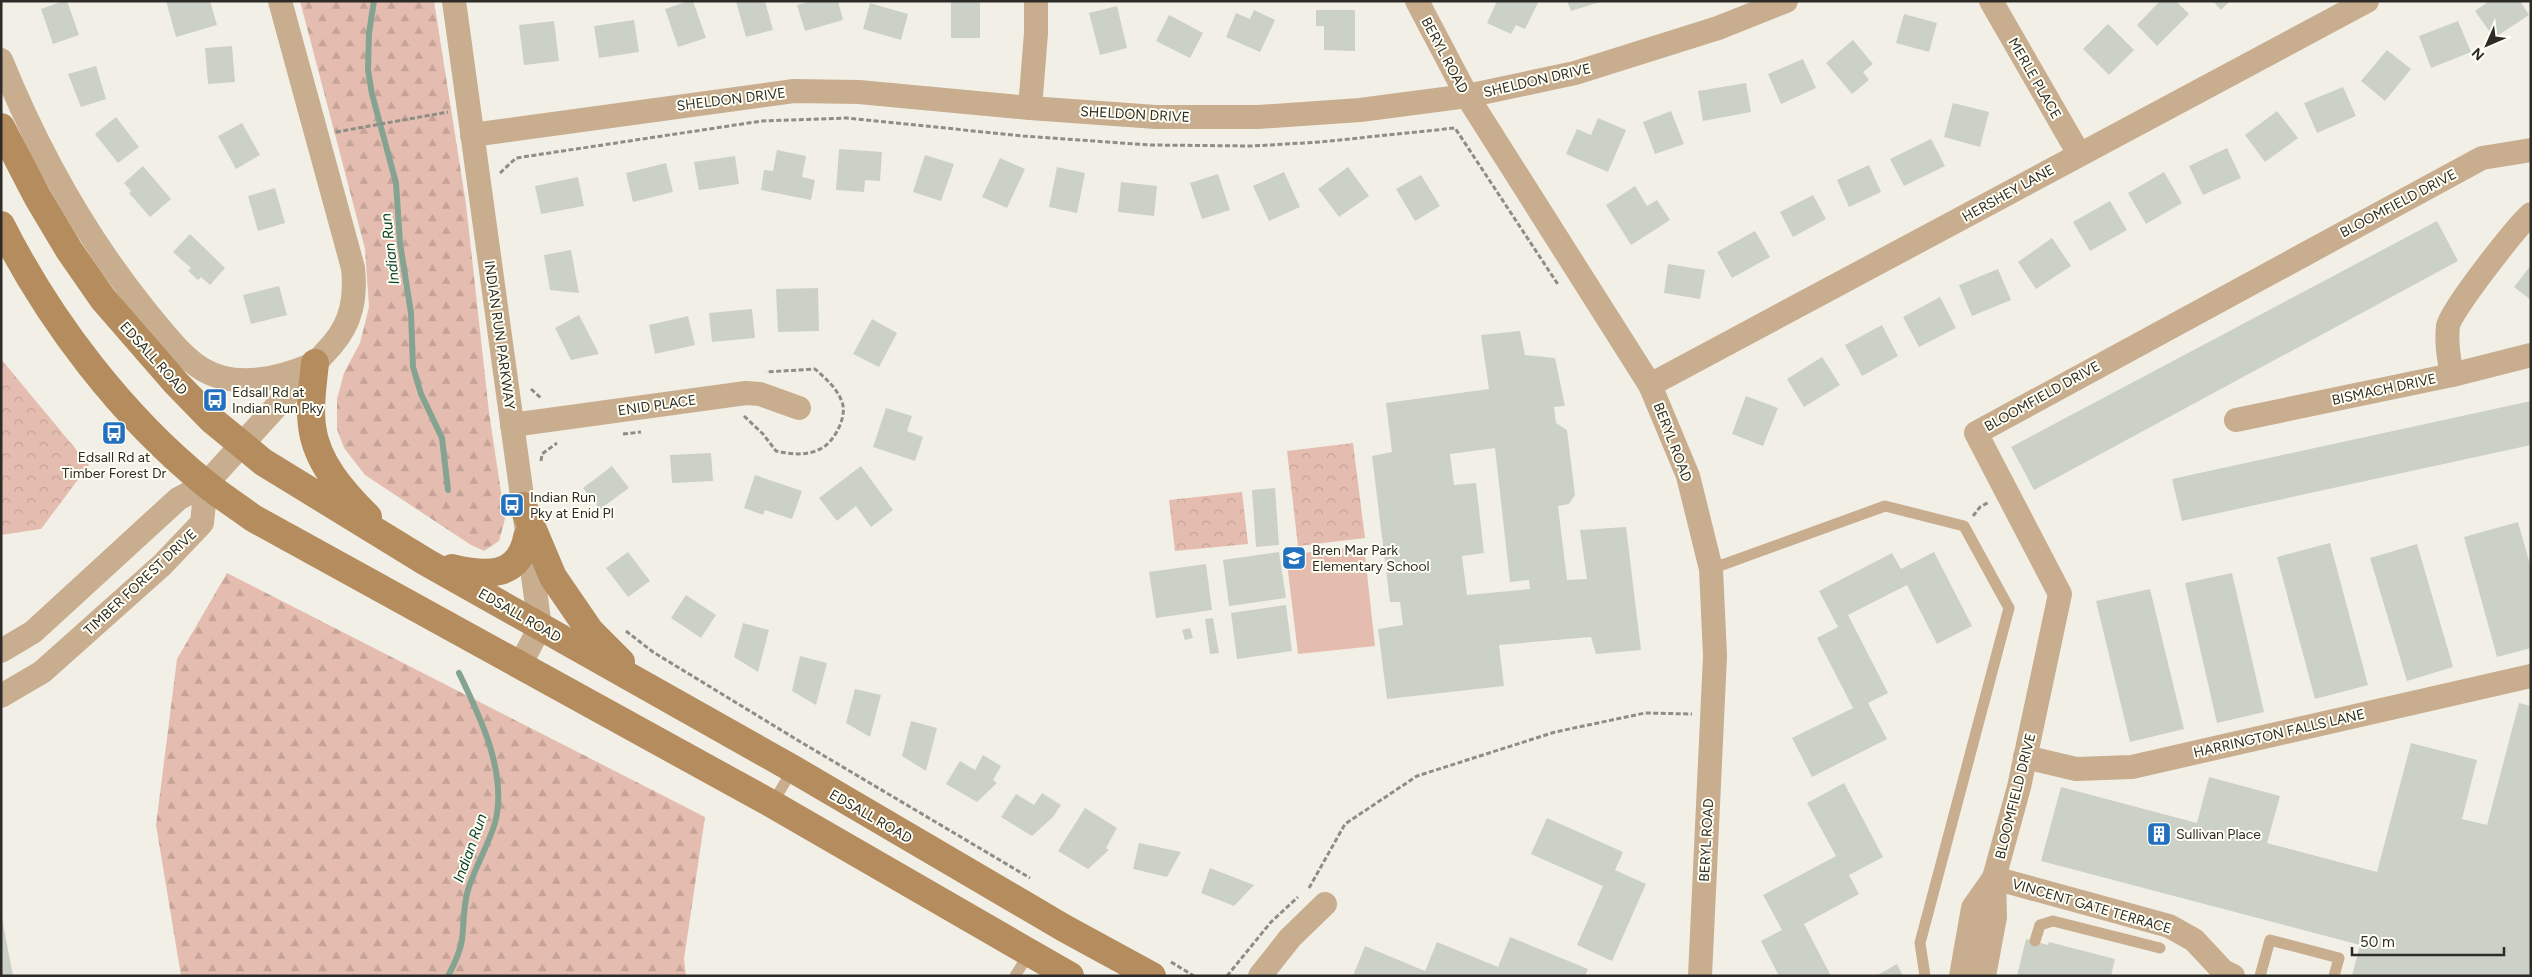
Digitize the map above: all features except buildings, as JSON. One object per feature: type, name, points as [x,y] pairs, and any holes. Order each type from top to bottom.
[{"type":"main road","name":"EDSALL ROAD","points":[[1,127],[38,198],[103,299],[176,383],[242,445],[282,475],[426,562],[793,769],[1064,928],[1160,968]]},
{"type":"main road","points":[[1,225],[27,273],[74,342],[139,420],[206,484],[253,518],[772,804],[1070,976]]},
{"type":"main road","points":[[315,363],[312,426],[320,455],[341,487],[400,546]]},
{"type":"main road","points":[[523,506],[553,578],[567,601],[590,631],[612,653],[657,691]]},
{"type":"main road","points":[[426,562],[474,574],[490,574],[516,561],[525,548],[527,537]]},
{"type":"street","points":[[1,651],[33,632],[178,499],[206,484],[346,326],[354,295],[354,275],[280,1]]},
{"type":"street","name":"INDIAN RUN PARKWAY","points":[[454,1],[540,626]]},
{"type":"street","points":[[1030,108],[1036,33],[1036,1]]},
{"type":"street","name":"BERYL ROAD","points":[[1417,1],[1467,96],[1650,385],[1683,459],[1711,569],[1715,656],[1700,976]]},
{"type":"street","name":"SHELDON DRIVE","points":[[472,135],[794,91],[859,92],[1030,108],[1156,116],[1258,117],[1360,110],[1467,96],[1567,75],[1718,28],[1786,1]]},
{"type":"street","name":"MERLE PLACE","points":[[1991,1],[2079,154]]},
{"type":"street","name":"HERSHEY LANE","points":[[1650,385],[2367,1]]},
{"type":"street","points":[[1,60],[41,149],[77,212],[124,284],[160,328],[189,358],[208,372],[241,380],[285,376],[315,363]]},
{"type":"street","name":"BLOOMFIELD DRIVE","points":[[1984,976],[1995,916],[1994,878],[2025,757],[2060,594],[1976,433],[2482,158],[2531,150]]},
{"type":"street","points":[[2452,375],[2447,346],[2449,324],[2459,304],[2531,214]]},
{"type":"street","name":"BISMACH DRIVE","points":[[2236,420],[2452,375],[2531,355]]},
{"type":"street","name":"ENID PLACE","points":[[512,425],[746,393],[760,394],[799,408]]},
{"type":"street","name":"TIMBER FOREST DRIVE","points":[[1,696],[42,672],[162,565],[202,523],[206,484]]},
{"type":"street","points":[[520,665],[540,626]]},
{"type":"street","name":"HARRINGTON FALLS LANE","points":[[2025,757],[2076,769],[2132,767],[2531,676]]},
{"type":"street","name":"BLOOMFIELD DRIVE","points":[[1961,976],[1973,908],[1994,878]]},
{"type":"street","name":"VINCENT GATE TERRACE","points":[[1994,878],[2169,926],[2194,940],[2223,971],[2233,976]]},
{"type":"street","points":[[1260,976],[1290,938],[1316,898]]},
{"type":"lane","points":[[1711,569],[1885,506],[1964,526],[2009,608],[1920,943],[1926,976]]},
{"type":"lane","points":[[772,804],[793,769]]},
{"type":"lane","points":[[2034,941],[2040,925],[2053,921],[2160,948]]},
{"type":"lane","points":[[2260,976],[2270,940],[2338,958],[2334,976]]},
{"type":"lane","points":[[1014,976],[1030,952]]},
{"type":"path","points":[[337,132],[428,116]]},
{"type":"path","points":[[500,180],[500,172],[516,158],[762,121],[847,118],[1023,136],[1140,144],[1252,146],[1320,142],[1455,128],[1560,288]]},
{"type":"path","points":[[736,417],[745,416],[763,434],[776,451],[797,455],[820,450],[841,427],[843,404],[834,387],[815,369],[763,372]]},
{"type":"path","points":[[530,382],[532,392],[545,402]]},
{"type":"path","points":[[618,435],[645,431]]},
{"type":"path","points":[[540,470],[542,454],[555,443],[564,442]]},
{"type":"path","points":[[1964,526],[1980,507],[1993,500]]},
{"type":"path","points":[[619,625],[669,662],[1031,879]]},
{"type":"path","points":[[1316,898],[1345,824],[1417,776],[1555,732],[1645,713],[1712,714]]},
{"type":"path","points":[[1227,976],[1271,922],[1299,896]]},
{"type":"path","points":[[1160,968],[1194,976]]},
{"type":"green space","points":[[300,1],[434,1],[466,204],[489,412],[505,519],[499,541],[484,551],[471,545],[365,475],[344,448],[337,429],[337,399],[344,373],[360,343],[369,307],[365,249]]},
{"type":"green space","points":[[1,359],[89,465],[41,529],[1,535]]},
{"type":"green space","points":[[1353,443],[1365,538],[1298,546],[1287,451]]},
{"type":"green space","points":[[1242,492],[1248,544],[1175,551],[1169,500]]},
{"type":"green space","points":[[1364,546],[1375,646],[1298,654],[1286,555]]},
{"type":"green space","points":[[227,573],[705,817],[684,959],[686,976],[181,976],[156,825],[177,659]]},
{"type":"waterway","name":"Indian Run","points":[[374,1],[369,33],[368,70],[372,94],[396,183],[400,243],[411,313],[413,367],[421,394],[442,438],[448,490]]},
{"type":"waterway","name":"Indian Run","points":[[448,976],[461,945],[468,890],[492,832],[498,804],[498,785],[490,746],[459,673]]},
{"type":"place","name":"Edsall Rd at Indian Run Pky","points":[[215,400]]},
{"type":"place","name":"Edsall Rd at Timber Forest Dr","points":[[114,433]]},
{"type":"place","name":"Indian Run Pky at Enid Pl","points":[[512,505]]},
{"type":"place","name":"Bren Mar Park Elementary School","points":[[1294,558]]},
{"type":"place","name":"Sullivan Place","points":[[2159,834]]}]
